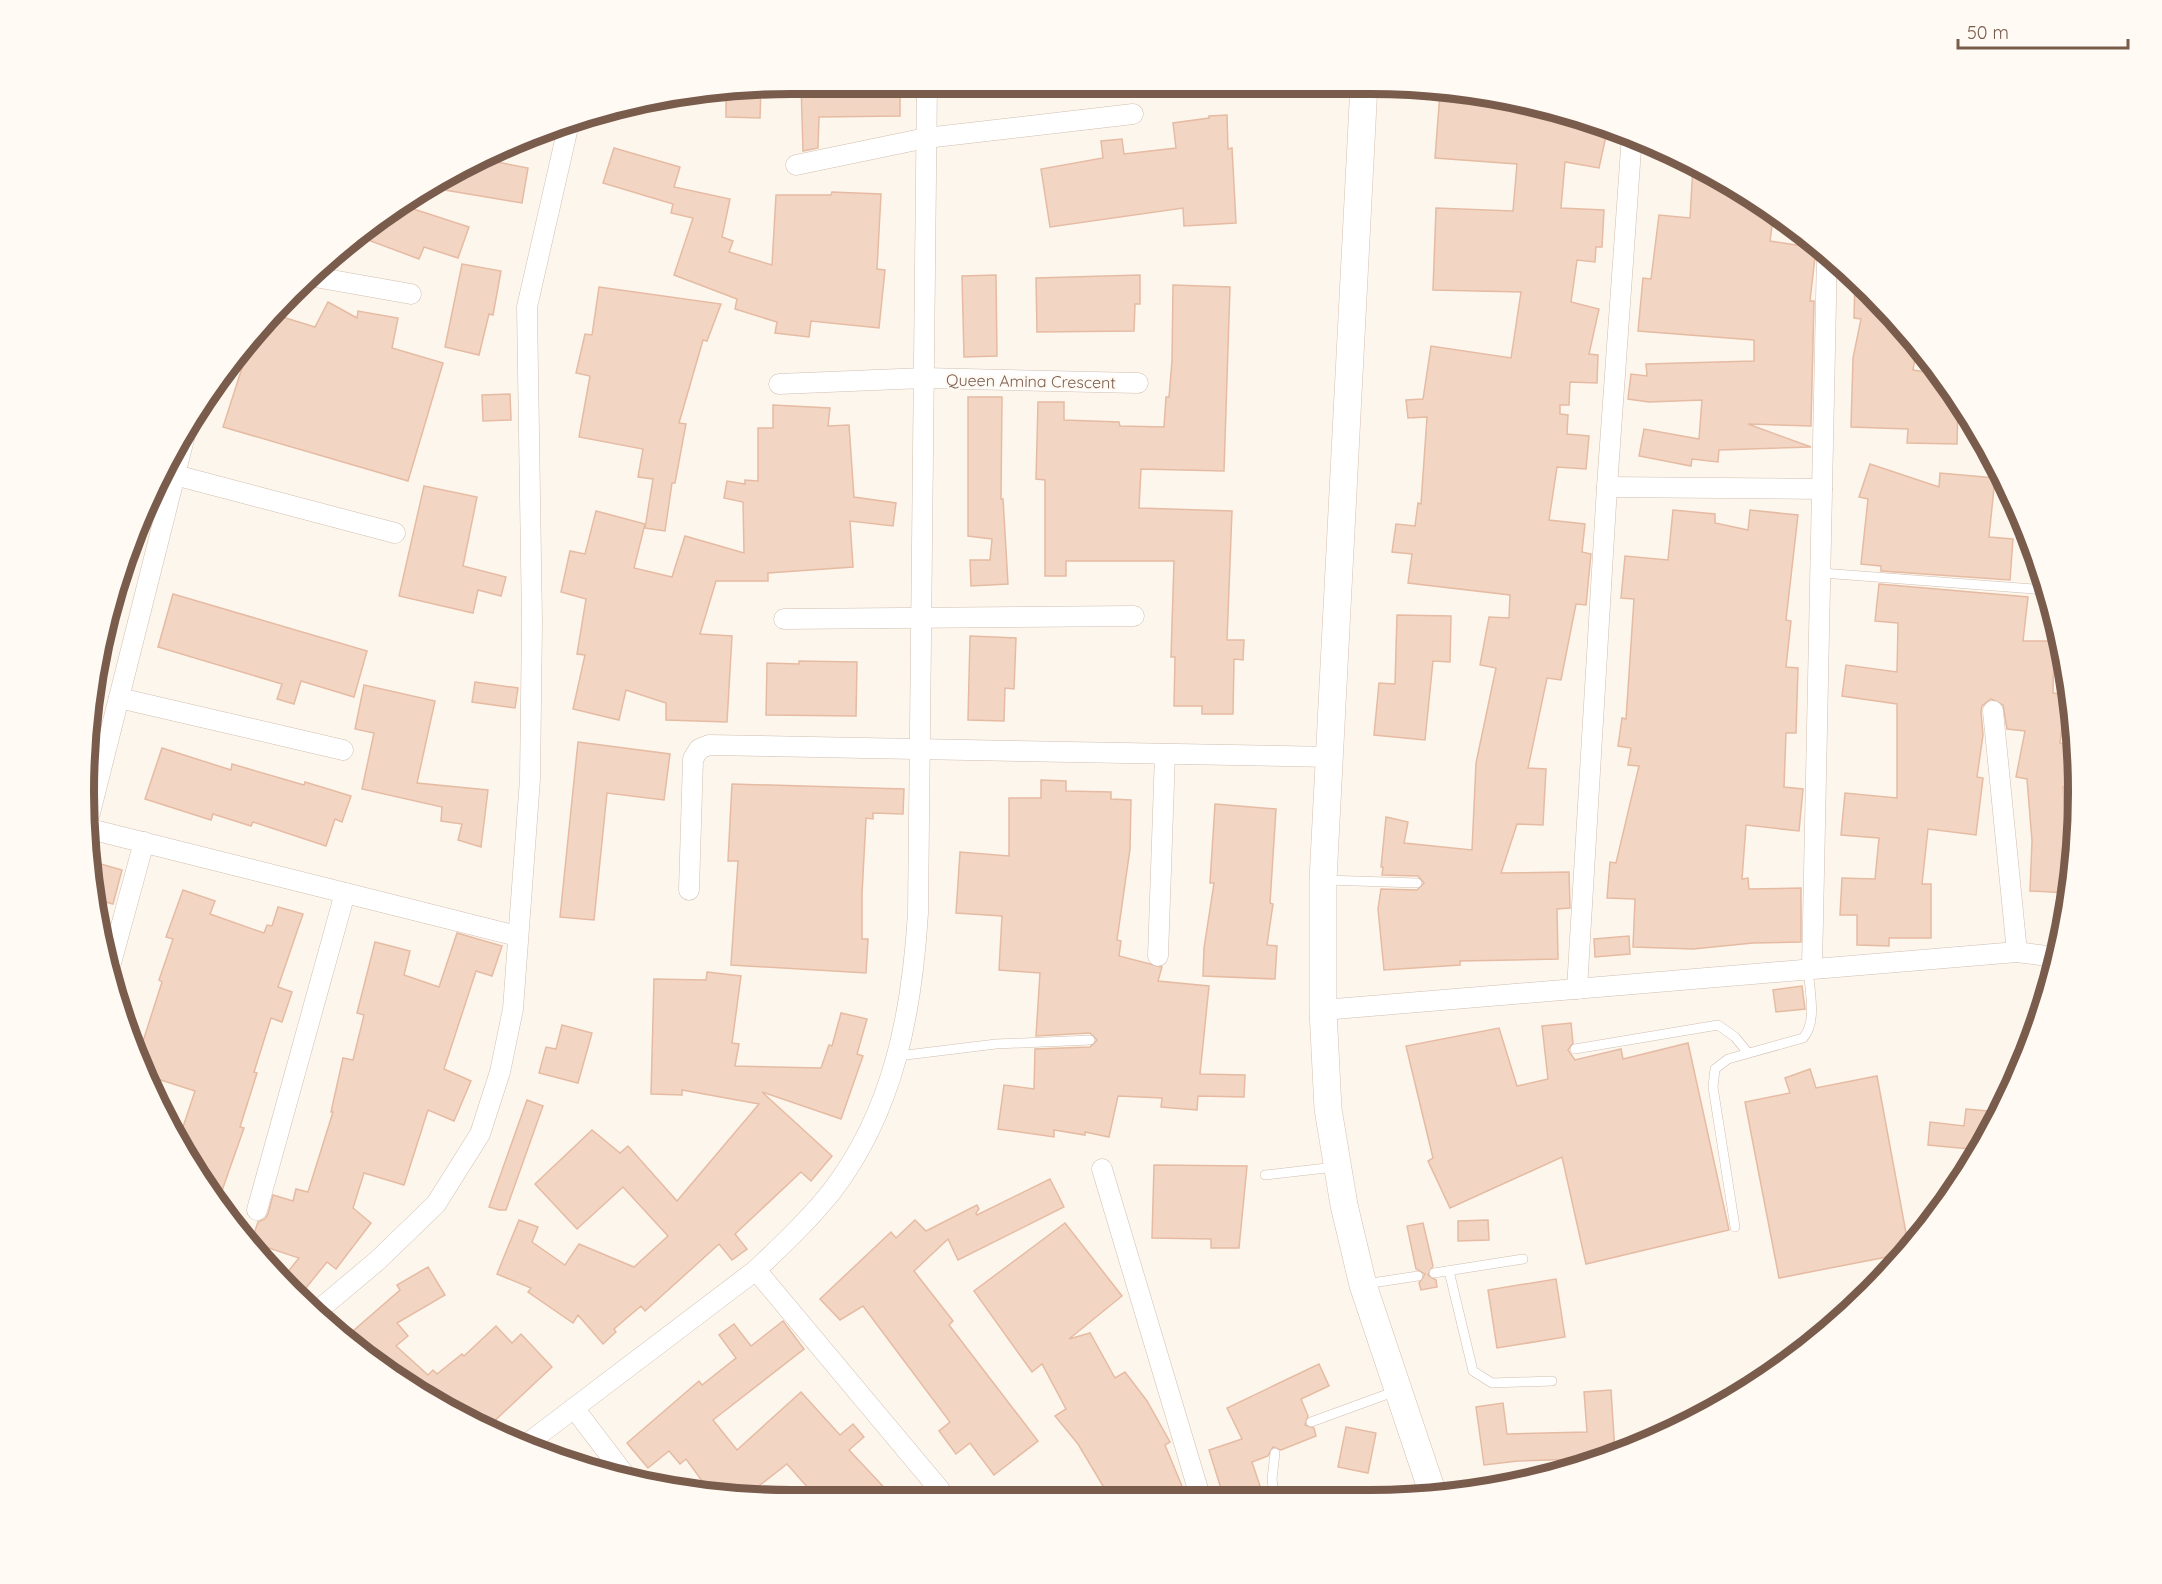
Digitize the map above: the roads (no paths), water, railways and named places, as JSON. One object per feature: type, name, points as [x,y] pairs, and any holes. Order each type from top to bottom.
[{"type":"main road","points":[[1364,94],[1323,880],[1323,1010],[1328,1109],[1337,1166],[1363,1284],[1431,1487]]},
{"type":"street","points":[[533,1439],[756,1270],[790,1238],[831,1192],[849,1167],[884,1095],[898,1056],[914,980],[918,913],[927,94]]},
{"type":"street","points":[[796,165],[926,138],[1133,114]]},
{"type":"street","points":[[322,1307],[418,1224],[451,1183],[480,1134],[500,1072],[513,1009],[530,779],[532,622],[527,307],[567,132]]},
{"type":"street","points":[[1577,989],[1607,487],[1631,146]]},
{"type":"street","points":[[1810,967],[1822,573],[1827,265]]},
{"type":"street","points":[[321,278],[411,294]]},
{"type":"street","name":"Queen Amina Crescent","points":[[779,384],[924,378],[1138,383]]},
{"type":"street","points":[[94,796],[179,460]]},
{"type":"street","points":[[175,475],[395,533]]},
{"type":"street","points":[[1607,487],[1822,489]]},
{"type":"street","points":[[784,620],[1134,616]]},
{"type":"street","points":[[119,698],[343,750]]},
{"type":"street","points":[[1993,711],[2017,952]]},
{"type":"street","points":[[689,890],[693,759],[699,749],[710,745],[1331,757]]},
{"type":"street","points":[[1158,956],[1165,754]]},
{"type":"street","points":[[96,830],[517,936]]},
{"type":"street","points":[[114,953],[144,842]]},
{"type":"street","points":[[257,1210],[345,893]]},
{"type":"street","points":[[1323,1010],[1810,967],[2017,952],[2048,956]]},
{"type":"street","points":[[1102,1169],[1198,1490]]},
{"type":"street","points":[[756,1270],[940,1490]]},
{"type":"street","points":[[574,1408],[620,1468]]},
{"type":"lane","points":[[1822,573],[2037,589]]},
{"type":"lane","points":[[1323,880],[1417,883]]},
{"type":"lane","points":[[1735,1227],[1713,1088],[1715,1069],[1728,1059],[1803,1038],[1808,1032],[1811,1021],[1810,967]]},
{"type":"lane","points":[[1575,1049],[1718,1025],[1736,1037],[1748,1053]]},
{"type":"lane","points":[[898,1056],[996,1044],[1089,1040]]},
{"type":"lane","points":[[1265,1175],[1337,1166]]},
{"type":"lane","points":[[1434,1273],[1523,1259]]},
{"type":"lane","points":[[1449,1271],[1473,1371],[1492,1383],[1552,1381]]},
{"type":"lane","points":[[1363,1284],[1418,1276]]},
{"type":"lane","points":[[1311,1422],[1398,1391]]},
{"type":"lane","points":[[1273,1490],[1272,1479],[1275,1453]]}]
